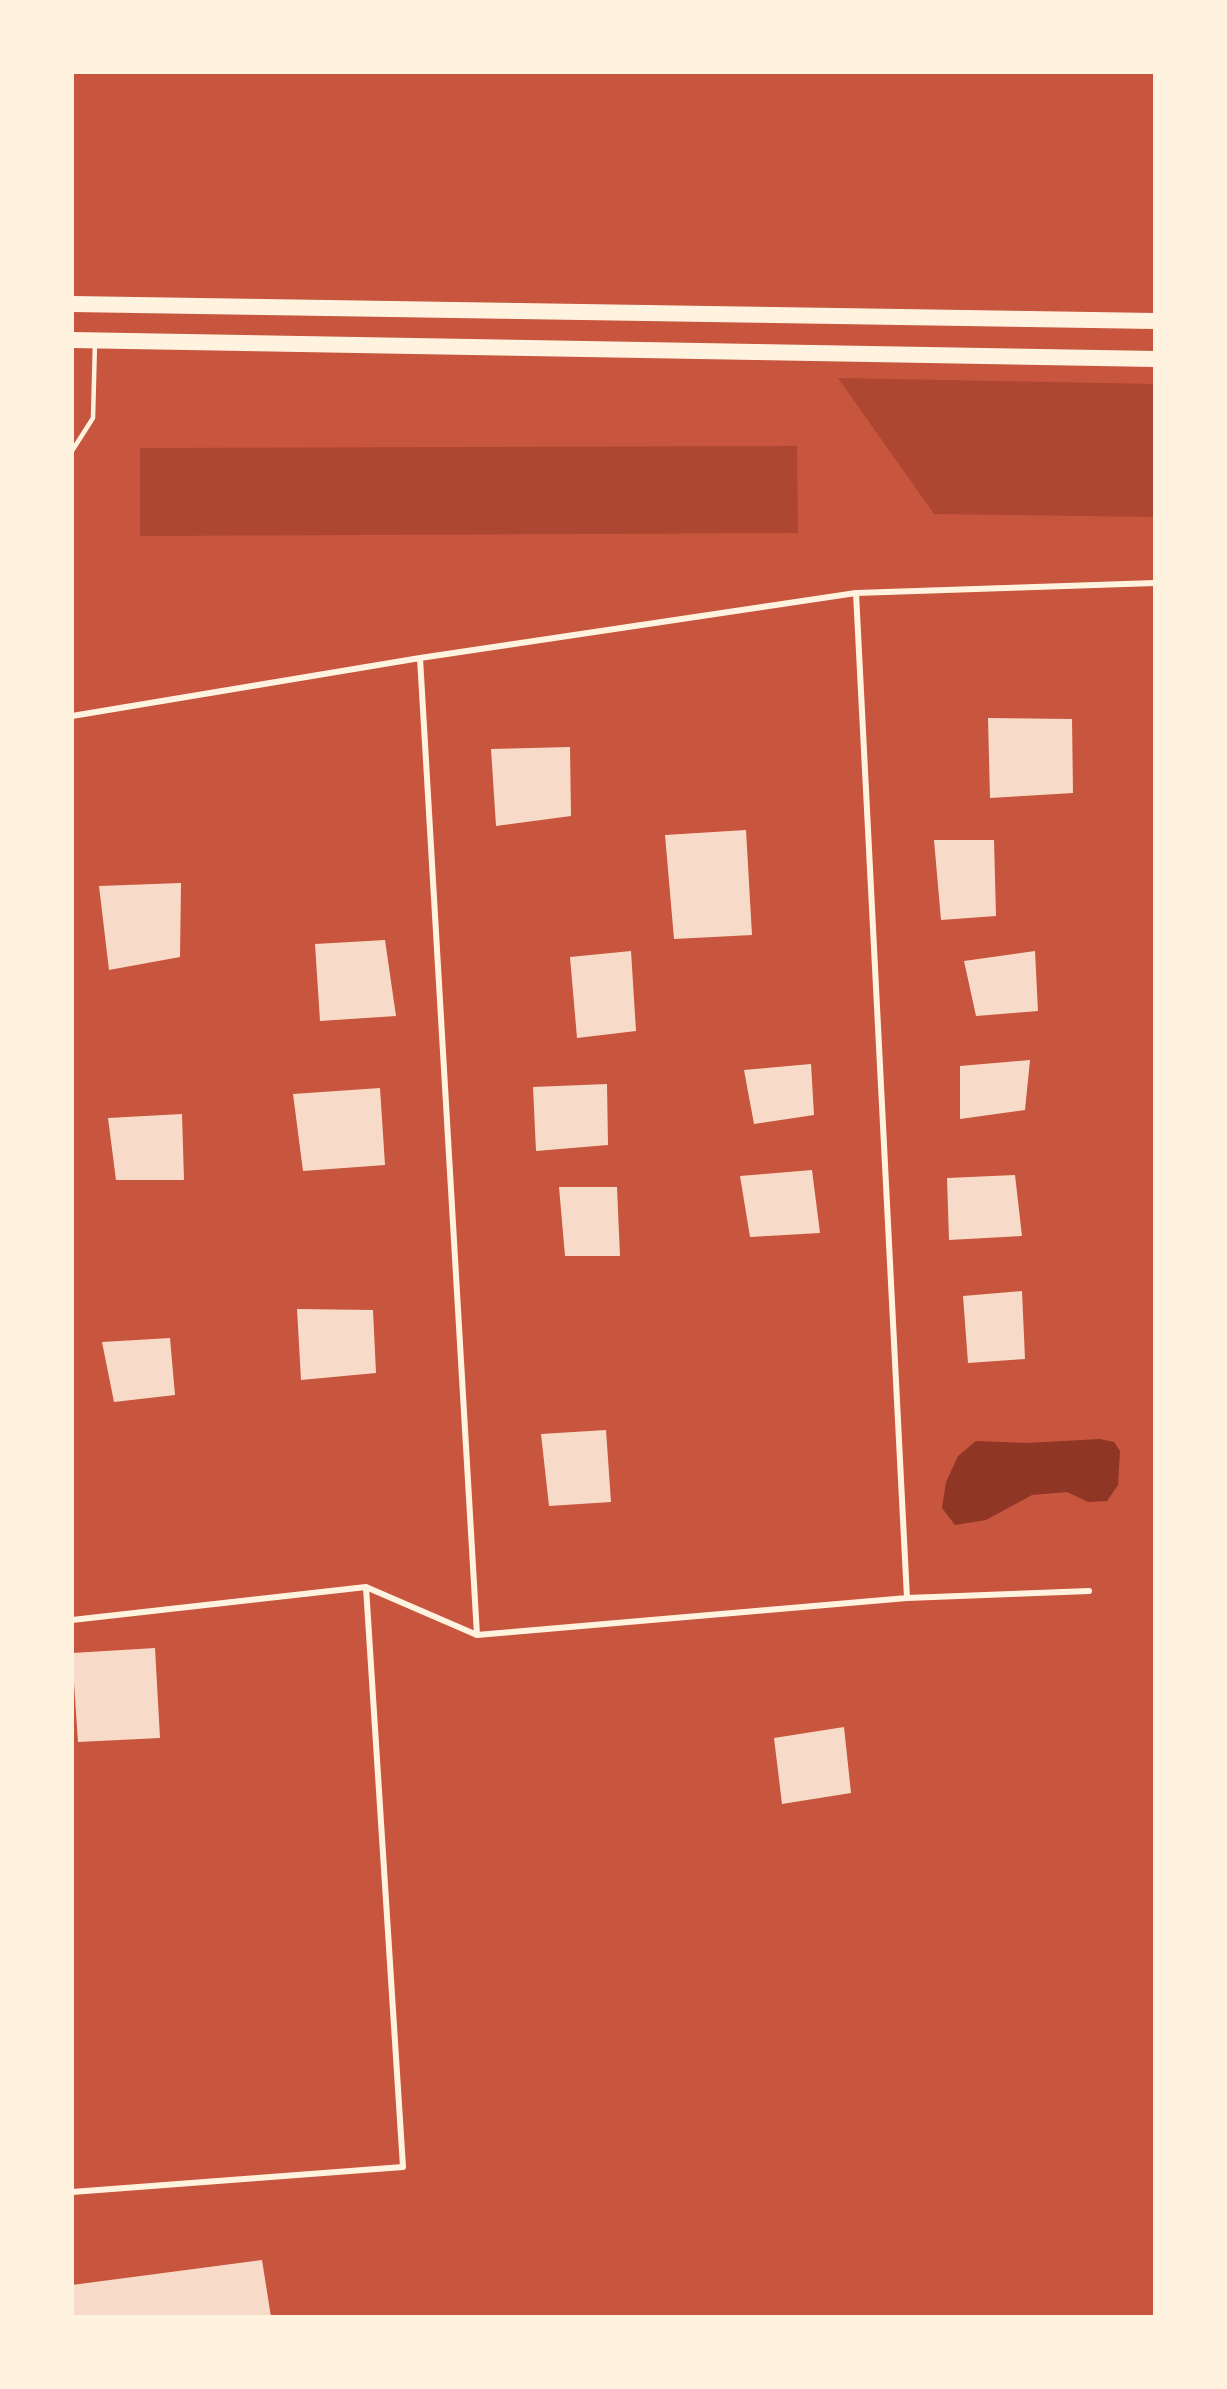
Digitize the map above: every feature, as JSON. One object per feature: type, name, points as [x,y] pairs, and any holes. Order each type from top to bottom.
[{"type":"highway","points":[[72,304],[1155,321]]},
{"type":"highway","points":[[72,340],[1155,358]]},
{"type":"street","points":[[72,716],[420,658],[856,593],[1155,583]]},
{"type":"street","points":[[856,593],[907,1598]]},
{"type":"street","points":[[420,658],[477,1635]]},
{"type":"street","points":[[72,1620],[366,1587],[477,1635],[907,1598],[1089,1591]]},
{"type":"street","points":[[72,2192],[403,2167],[366,1587]]},
{"type":"lane","points":[[72,451],[93,418],[96,341]]},
{"type":"shaded area","points":[[838,378],[1155,384],[1155,517],[934,514]]},
{"type":"shaded area","points":[[797,446],[798,533],[140,536],[140,448]]},
{"type":"shaded area","points":[[1100,1439],[1114,1442],[1120,1451],[1118,1485],[1107,1501],[1088,1502],[1067,1492],[1032,1495],[986,1520],[955,1525],[942,1508],[946,1482],[958,1456],[976,1441],[1027,1443]]},
{"type":"building","points":[[988,718],[1072,719],[1073,793],[990,798]]},
{"type":"building","points":[[570,747],[571,816],[496,826],[491,749]]},
{"type":"building","points":[[746,830],[752,935],[674,939],[665,835]]},
{"type":"building","points":[[934,840],[994,840],[996,916],[941,920]]},
{"type":"building","points":[[181,883],[180,957],[109,970],[99,886]]},
{"type":"building","points":[[385,940],[396,1016],[320,1021],[315,944]]},
{"type":"building","points":[[631,951],[636,1031],[577,1038],[570,957]]},
{"type":"building","points":[[1035,951],[1038,1011],[976,1016],[964,961]]},
{"type":"building","points":[[1030,1060],[1025,1110],[960,1119],[960,1066]]},
{"type":"building","points":[[811,1064],[814,1115],[754,1124],[744,1070]]},
{"type":"building","points":[[607,1084],[608,1145],[536,1151],[533,1087]]},
{"type":"building","points":[[380,1088],[385,1165],[303,1171],[293,1094]]},
{"type":"building","points":[[182,1114],[184,1180],[116,1180],[108,1118]]},
{"type":"building","points":[[812,1170],[820,1233],[750,1237],[740,1176]]},
{"type":"building","points":[[1015,1175],[1022,1236],[949,1240],[947,1178]]},
{"type":"building","points":[[559,1187],[617,1187],[620,1256],[565,1256]]},
{"type":"building","points":[[1022,1291],[1025,1359],[968,1363],[963,1296]]},
{"type":"building","points":[[297,1309],[373,1310],[376,1373],[301,1380]]},
{"type":"building","points":[[170,1338],[175,1395],[114,1402],[102,1342]]},
{"type":"building","points":[[606,1430],[611,1502],[549,1506],[541,1434]]},
{"type":"building","points":[[155,1648],[160,1738],[78,1742],[72,1653]]},
{"type":"building","points":[[844,1727],[851,1793],[782,1804],[774,1738]]},
{"type":"building","points":[[262,2260],[271,2317],[72,2317],[72,2285]]}]
